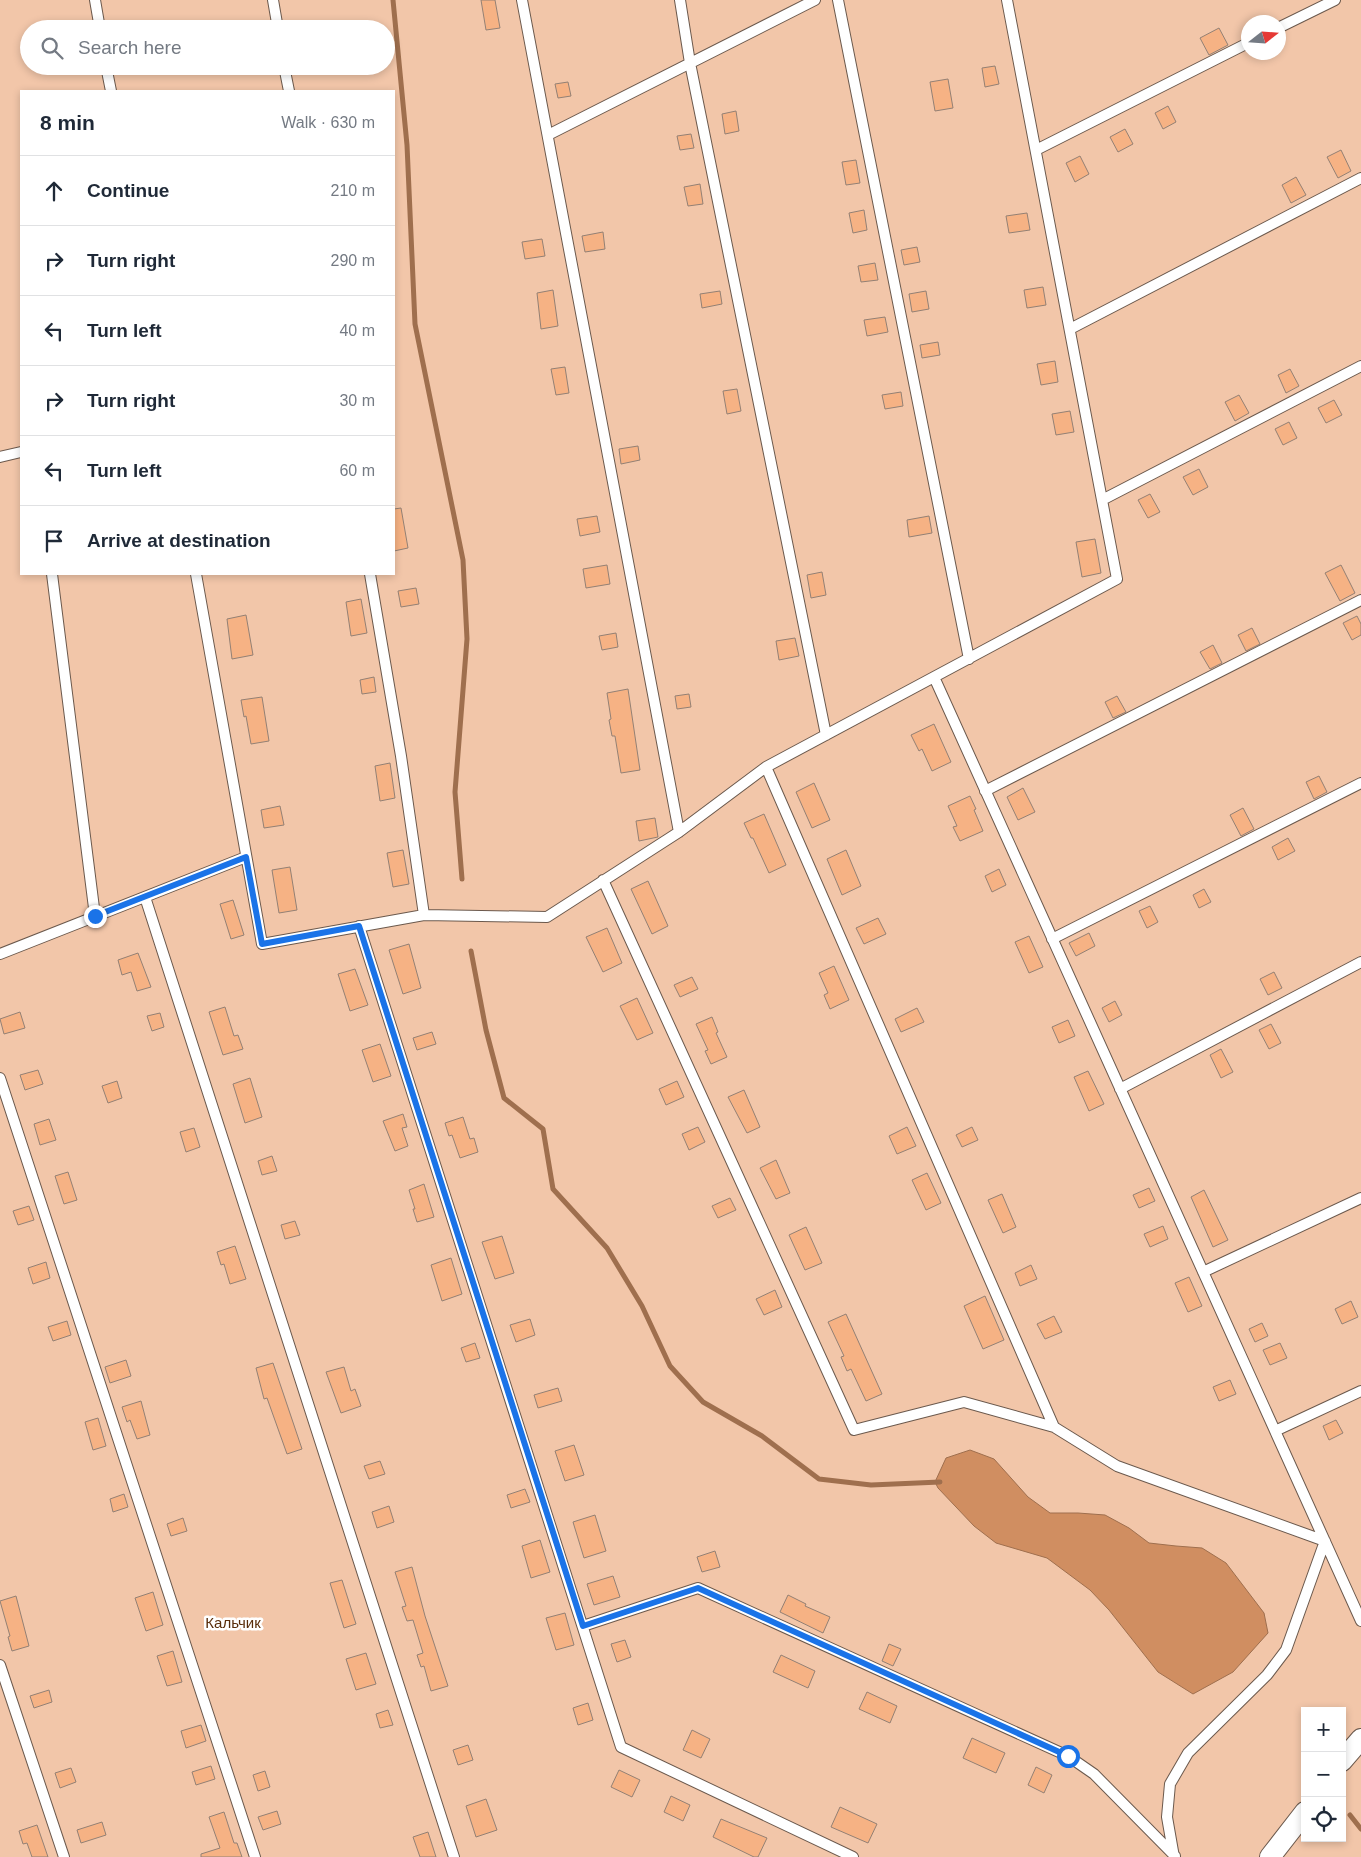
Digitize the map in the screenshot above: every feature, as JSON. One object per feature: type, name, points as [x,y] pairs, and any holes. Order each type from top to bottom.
[{"type":"street","points":[[1346,1756],[1361,1739]]},
{"type":"street","points":[[1270,1857],[1301,1817]]},
{"type":"lane","points":[[94,0],[98,20]]},
{"type":"lane","points":[[273,0],[276,20]]},
{"type":"lane","points":[[522,0],[679,832]]},
{"type":"lane","points":[[680,0],[690,63],[826,735]]},
{"type":"lane","points":[[548,135],[815,0]]},
{"type":"lane","points":[[838,0],[969,659]]},
{"type":"lane","points":[[196,575],[262,944],[424,914],[547,917],[679,832],[766,767],[1117,579],[1007,0]]},
{"type":"lane","points":[[1286,24],[1335,0]]},
{"type":"lane","points":[[1036,150],[1241,47]]},
{"type":"lane","points":[[108,75],[111,90]]},
{"type":"lane","points":[[286,75],[289,90]]},
{"type":"lane","points":[[1070,329],[1361,178]]},
{"type":"lane","points":[[1102,500],[1361,366]]},
{"type":"lane","points":[[0,457],[20,452]]},
{"type":"lane","points":[[52,575],[95,916]]},
{"type":"lane","points":[[370,575],[401,756],[424,914]]},
{"type":"lane","points":[[985,791],[1361,600]]},
{"type":"lane","points":[[934,677],[1361,1620]]},
{"type":"lane","points":[[766,767],[1054,1427]]},
{"type":"lane","points":[[1052,939],[1361,783]]},
{"type":"lane","points":[[0,954],[246,857]]},
{"type":"lane","points":[[603,880],[854,1430],[964,1402],[1054,1427],[1117,1466],[1325,1541]]},
{"type":"lane","points":[[145,897],[454,1857]]},
{"type":"lane","points":[[359,926],[621,1747],[852,1857]]},
{"type":"lane","points":[[1120,1089],[1361,962]]},
{"type":"lane","points":[[0,1078],[255,1857]]},
{"type":"lane","points":[[1203,1272],[1361,1198]]},
{"type":"lane","points":[[1275,1431],[1361,1391]]},
{"type":"lane","points":[[1175,1856],[1167,1817],[1170,1784],[1188,1753],[1268,1675],[1286,1650],[1325,1541]]},
{"type":"lane","points":[[583,1626],[698,1588],[1068,1756],[1094,1774],[1175,1856]]},
{"type":"lane","points":[[0,1665],[64,1857]]},
{"type":"green space","name":"Кальчик","points":[[0,0],[1361,0],[1361,1857],[0,1857]]},
{"type":"shaded area","points":[[970,1450],[994,1459],[1028,1497],[1050,1513],[1105,1515],[1129,1528],[1149,1543],[1202,1548],[1226,1563],[1264,1613],[1268,1633],[1233,1672],[1193,1694],[1158,1672],[1109,1610],[1090,1590],[1047,1558],[996,1543],[974,1526],[938,1488],[935,1482],[946,1458]]},
{"type":"building","points":[[481,0],[495,0],[500,28],[486,30]]},
{"type":"building","points":[[1219,28],[1228,45],[1209,55],[1200,38]]},
{"type":"building","points":[[995,66],[999,84],[985,87],[982,68]]},
{"type":"building","points":[[948,79],[953,108],[935,111],[930,82]]},
{"type":"building","points":[[568,82],[571,96],[558,98],[555,84]]},
{"type":"building","points":[[1168,106],[1176,122],[1163,129],[1155,113]]},
{"type":"building","points":[[736,111],[739,131],[725,134],[722,114]]},
{"type":"building","points":[[1125,129],[1133,144],[1118,152],[1110,137]]},
{"type":"building","points":[[691,134],[694,148],[680,150],[677,136]]},
{"type":"building","points":[[1341,150],[1351,171],[1338,178],[1327,157]]},
{"type":"building","points":[[1080,156],[1089,174],[1075,182],[1066,163]]},
{"type":"building","points":[[856,160],[860,183],[846,185],[842,162]]},
{"type":"building","points":[[1296,177],[1306,195],[1291,203],[1282,185]]},
{"type":"building","points":[[700,184],[703,204],[688,206],[684,187]]},
{"type":"building","points":[[864,210],[867,230],[853,233],[849,213]]},
{"type":"building","points":[[1027,213],[1030,230],[1009,233],[1006,216]]},
{"type":"building","points":[[603,232],[605,249],[585,252],[582,236]]},
{"type":"building","points":[[542,239],[545,256],[525,259],[522,242]]},
{"type":"building","points":[[917,247],[920,262],[904,265],[901,250]]},
{"type":"building","points":[[875,263],[878,280],[861,282],[858,266]]},
{"type":"building","points":[[1043,287],[1046,305],[1027,308],[1024,290]]},
{"type":"building","points":[[553,290],[558,326],[541,329],[537,293]]},
{"type":"building","points":[[720,291],[722,304],[702,308],[700,294]]},
{"type":"building","points":[[926,291],[929,309],[912,312],[909,294]]},
{"type":"building","points":[[885,317],[888,332],[867,336],[864,320]]},
{"type":"building","points":[[938,342],[940,355],[922,358],[920,345]]},
{"type":"building","points":[[1055,361],[1058,382],[1041,385],[1037,364]]},
{"type":"building","points":[[565,367],[569,393],[556,395],[551,369]]},
{"type":"building","points":[[1290,369],[1299,386],[1286,393],[1278,375]]},
{"type":"building","points":[[737,389],[741,411],[727,414],[723,391]]},
{"type":"building","points":[[901,392],[903,406],[885,409],[882,395]]},
{"type":"building","points":[[1239,395],[1249,413],[1235,421],[1225,402]]},
{"type":"building","points":[[1334,400],[1342,415],[1326,423],[1318,408]]},
{"type":"building","points":[[1070,411],[1074,432],[1056,435],[1052,414]]},
{"type":"building","points":[[1289,422],[1297,438],[1283,445],[1275,429]]},
{"type":"building","points":[[638,446],[640,460],[621,464],[619,449]]},
{"type":"building","points":[[1199,469],[1208,487],[1193,495],[1183,477]]},
{"type":"building","points":[[1150,494],[1160,512],[1148,518],[1138,500]]},
{"type":"building","points":[[401,508],[408,548],[395,551],[395,509]]},
{"type":"building","points":[[597,516],[600,532],[580,536],[577,519]]},
{"type":"building","points":[[929,516],[932,533],[909,537],[907,520]]},
{"type":"building","points":[[1095,539],[1101,573],[1082,577],[1076,542]]},
{"type":"building","points":[[607,565],[610,584],[586,588],[583,569]]},
{"type":"building","points":[[1341,565],[1355,593],[1340,601],[1325,573]]},
{"type":"building","points":[[822,572],[826,595],[811,598],[807,575]]},
{"type":"building","points":[[416,588],[419,604],[401,607],[398,591]]},
{"type":"building","points":[[361,599],[367,633],[351,636],[346,602]]},
{"type":"building","points":[[246,615],[253,655],[232,659],[227,619]]},
{"type":"building","points":[[1357,616],[1361,624],[1361,635],[1352,640],[1343,623]]},
{"type":"building","points":[[1252,628],[1260,644],[1246,651],[1238,635]]},
{"type":"building","points":[[616,633],[618,647],[602,650],[599,636]]},
{"type":"building","points":[[795,638],[799,656],[779,660],[776,641]]},
{"type":"building","points":[[1213,645],[1222,663],[1210,669],[1200,652]]},
{"type":"building","points":[[374,677],[376,692],[362,694],[360,680]]},
{"type":"building","points":[[628,689],[640,770],[621,773],[615,736],[612,736],[609,720],[611,719],[607,693]]},
{"type":"building","points":[[689,694],[691,707],[677,709],[675,696]]},
{"type":"building","points":[[1117,696],[1126,712],[1113,718],[1105,702]]},
{"type":"building","points":[[262,697],[269,741],[251,744],[241,700]]},
{"type":"building","points":[[934,724],[951,762],[932,771],[922,749],[919,751],[911,735]]},
{"type":"building","points":[[390,763],[395,798],[380,801],[375,766]]},
{"type":"building","points":[[1319,776],[1327,792],[1314,799],[1306,782]]},
{"type":"building","points":[[814,783],[830,820],[812,828],[796,792]]},
{"type":"building","points":[[1023,788],[1035,812],[1018,820],[1007,797]]},
{"type":"building","points":[[970,796],[983,831],[960,841],[953,827],[957,826],[948,806]]},
{"type":"building","points":[[280,806],[284,825],[264,828],[261,810]]},
{"type":"building","points":[[1243,808],[1254,829],[1241,836],[1230,815]]},
{"type":"building","points":[[764,814],[786,865],[769,873],[744,823]]},
{"type":"building","points":[[655,818],[658,837],[639,841],[636,821]]},
{"type":"building","points":[[1288,838],[1295,851],[1278,860],[1272,847]]},
{"type":"building","points":[[403,850],[409,884],[393,887],[387,853]]},
{"type":"building","points":[[846,850],[861,886],[842,895],[827,859]]},
{"type":"building","points":[[290,867],[297,910],[279,913],[272,870]]},
{"type":"building","points":[[999,869],[1006,885],[992,892],[985,876]]},
{"type":"building","points":[[648,881],[668,926],[652,934],[631,889]]},
{"type":"building","points":[[1204,889],[1211,902],[1199,908],[1193,895]]},
{"type":"building","points":[[233,900],[244,935],[231,939],[220,904]]},
{"type":"building","points":[[1150,906],[1158,922],[1147,928],[1139,911]]},
{"type":"building","points":[[878,918],[886,934],[864,944],[856,928]]},
{"type":"building","points":[[607,928],[622,963],[603,972],[586,937]]},
{"type":"building","points":[[1089,933],[1095,946],[1076,956],[1069,943]]},
{"type":"building","points":[[1029,936],[1043,967],[1029,973],[1015,942]]},
{"type":"building","points":[[409,944],[421,988],[403,994],[389,950]]},
{"type":"building","points":[[138,953],[151,987],[137,991],[131,972],[122,975],[118,960]]},
{"type":"building","points":[[834,966],[849,1000],[830,1009],[824,995],[828,993],[819,973]]},
{"type":"building","points":[[355,969],[368,1005],[350,1011],[338,974]]},
{"type":"building","points":[[1274,972],[1282,988],[1268,995],[1260,979]]},
{"type":"building","points":[[692,977],[698,989],[680,997],[674,985]]},
{"type":"building","points":[[637,998],[653,1033],[637,1040],[620,1006]]},
{"type":"building","points":[[1115,1001],[1122,1015],[1109,1022],[1102,1008]]},
{"type":"building","points":[[225,1007],[234,1036],[238,1035],[243,1049],[223,1055],[209,1012]]},
{"type":"building","points":[[917,1008],[924,1022],[901,1032],[895,1019]]},
{"type":"building","points":[[20,1012],[25,1028],[4,1034],[0,1019]]},
{"type":"building","points":[[160,1013],[164,1027],[152,1031],[147,1016]]},
{"type":"building","points":[[712,1017],[718,1032],[716,1033],[727,1057],[711,1064],[705,1051],[708,1050],[696,1024]]},
{"type":"building","points":[[1068,1020],[1075,1036],[1059,1043],[1052,1027]]},
{"type":"building","points":[[1271,1024],[1281,1043],[1269,1049],[1259,1030]]},
{"type":"building","points":[[432,1032],[436,1044],[417,1050],[413,1038]]},
{"type":"building","points":[[380,1044],[391,1076],[373,1082],[362,1050]]},
{"type":"building","points":[[1221,1049],[1233,1072],[1221,1078],[1210,1055]]},
{"type":"building","points":[[38,1070],[43,1084],[25,1090],[20,1075]]},
{"type":"building","points":[[1088,1071],[1104,1104],[1089,1111],[1074,1077]]},
{"type":"building","points":[[250,1078],[262,1117],[245,1123],[233,1084]]},
{"type":"building","points":[[117,1081],[122,1098],[108,1103],[102,1086]]},
{"type":"building","points":[[677,1081],[684,1097],[666,1105],[659,1089]]},
{"type":"building","points":[[744,1090],[760,1127],[747,1133],[728,1097]]},
{"type":"building","points":[[403,1114],[407,1127],[402,1128],[408,1146],[395,1151],[383,1121]]},
{"type":"building","points":[[463,1117],[470,1139],[474,1138],[478,1152],[460,1158],[452,1135],[449,1136],[445,1123]]},
{"type":"building","points":[[49,1119],[56,1140],[40,1145],[34,1124]]},
{"type":"building","points":[[698,1127],[705,1142],[689,1150],[682,1134]]},
{"type":"building","points":[[907,1127],[916,1146],[897,1154],[889,1136]]},
{"type":"building","points":[[972,1127],[978,1140],[962,1147],[956,1135]]},
{"type":"building","points":[[194,1128],[200,1147],[186,1152],[180,1132]]},
{"type":"building","points":[[272,1156],[277,1171],[262,1175],[258,1161]]},
{"type":"building","points":[[776,1160],[790,1193],[776,1199],[760,1168]]},
{"type":"building","points":[[68,1172],[77,1200],[64,1204],[55,1176]]},
{"type":"building","points":[[927,1173],[941,1203],[926,1210],[912,1180]]},
{"type":"building","points":[[424,1184],[434,1217],[417,1222],[409,1190]]},
{"type":"building","points":[[1149,1188],[1155,1201],[1139,1208],[1133,1195]]},
{"type":"building","points":[[1204,1190],[1228,1240],[1213,1247],[1191,1197]]},
{"type":"building","points":[[1002,1194],[1016,1227],[1003,1233],[988,1200]]},
{"type":"building","points":[[730,1198],[736,1210],[718,1218],[712,1206]]},
{"type":"building","points":[[29,1206],[34,1220],[18,1225],[13,1211]]},
{"type":"building","points":[[295,1221],[300,1235],[285,1239],[281,1225]]},
{"type":"building","points":[[1163,1226],[1168,1239],[1150,1247],[1144,1234]]},
{"type":"building","points":[[806,1227],[822,1263],[805,1270],[789,1235]]},
{"type":"building","points":[[502,1236],[514,1273],[495,1279],[482,1242]]},
{"type":"building","points":[[235,1246],[246,1279],[230,1284],[224,1264],[221,1265],[217,1252]]},
{"type":"building","points":[[451,1258],[462,1294],[442,1301],[431,1265]]},
{"type":"building","points":[[46,1262],[50,1278],[33,1284],[28,1268]]},
{"type":"building","points":[[1031,1265],[1037,1279],[1020,1286],[1015,1273]]},
{"type":"building","points":[[1189,1277],[1202,1306],[1188,1312],[1175,1283]]},
{"type":"building","points":[[775,1290],[782,1307],[764,1315],[756,1299]]},
{"type":"building","points":[[985,1296],[1004,1340],[983,1349],[964,1306]]},
{"type":"building","points":[[1351,1301],[1358,1317],[1342,1324],[1335,1309]]},
{"type":"building","points":[[846,1314],[882,1394],[866,1401],[851,1369],[847,1371],[841,1357],[844,1356],[828,1322]]},
{"type":"building","points":[[1054,1316],[1062,1332],[1045,1339],[1037,1324]]},
{"type":"building","points":[[530,1319],[535,1335],[516,1342],[510,1325]]},
{"type":"building","points":[[67,1321],[71,1335],[53,1341],[48,1327]]},
{"type":"building","points":[[1262,1323],[1268,1336],[1255,1342],[1249,1329]]},
{"type":"building","points":[[475,1343],[480,1358],[466,1362],[461,1348]]},
{"type":"building","points":[[1280,1343],[1287,1358],[1270,1365],[1263,1350]]},
{"type":"building","points":[[126,1360],[131,1376],[110,1383],[105,1367]]},
{"type":"building","points":[[273,1363],[302,1449],[287,1454],[267,1398],[264,1399],[256,1368]]},
{"type":"building","points":[[344,1367],[351,1391],[355,1389],[361,1406],[341,1413],[326,1372]]},
{"type":"building","points":[[1230,1380],[1236,1394],[1219,1401],[1213,1387]]},
{"type":"building","points":[[558,1388],[562,1401],[538,1408],[534,1395]]},
{"type":"building","points":[[141,1401],[150,1435],[137,1439],[130,1420],[127,1422],[122,1407]]},
{"type":"building","points":[[98,1418],[106,1446],[93,1450],[85,1422]]},
{"type":"building","points":[[1336,1420],[1343,1433],[1329,1440],[1323,1426]]},
{"type":"building","points":[[574,1445],[584,1475],[565,1481],[555,1451]]},
{"type":"building","points":[[380,1461],[385,1474],[369,1479],[364,1466]]},
{"type":"building","points":[[525,1489],[530,1502],[511,1508],[507,1495]]},
{"type":"building","points":[[124,1494],[128,1507],[113,1512],[110,1499]]},
{"type":"building","points":[[389,1506],[394,1522],[377,1528],[372,1512]]},
{"type":"building","points":[[595,1515],[606,1551],[584,1558],[573,1522]]},
{"type":"building","points":[[183,1518],[187,1531],[171,1536],[167,1524]]},
{"type":"building","points":[[540,1540],[550,1572],[531,1578],[522,1546]]},
{"type":"building","points":[[715,1551],[720,1567],[702,1572],[697,1557]]},
{"type":"building","points":[[412,1567],[425,1616],[448,1686],[431,1691],[424,1666],[421,1667],[417,1655],[423,1653],[413,1620],[407,1621],[402,1607],[406,1606],[395,1572]]},
{"type":"building","points":[[613,1576],[620,1597],[594,1605],[587,1584]]},
{"type":"building","points":[[342,1580],[356,1624],[344,1628],[330,1583]]},
{"type":"building","points":[[153,1592],[163,1625],[146,1631],[135,1598]]},
{"type":"building","points":[[788,1595],[806,1604],[805,1606],[830,1617],[823,1633],[780,1612]]},
{"type":"building","points":[[16,1596],[29,1646],[12,1651],[8,1637],[10,1636],[0,1601]]},
{"type":"building","points":[[565,1613],[574,1645],[556,1650],[546,1618]]},
{"type":"building","points":[[625,1640],[631,1657],[617,1662],[611,1644]]},
{"type":"building","points":[[889,1644],[901,1649],[893,1666],[882,1661]]},
{"type":"building","points":[[173,1651],[182,1682],[167,1686],[157,1656]]},
{"type":"building","points":[[366,1653],[376,1684],[356,1690],[346,1659]]},
{"type":"building","points":[[781,1655],[815,1671],[808,1688],[773,1672]]},
{"type":"building","points":[[49,1690],[52,1702],[34,1708],[30,1696]]},
{"type":"building","points":[[867,1692],[897,1706],[890,1723],[859,1709]]},
{"type":"building","points":[[588,1703],[593,1720],[578,1725],[573,1708]]},
{"type":"building","points":[[388,1710],[393,1725],[380,1728],[376,1714]]},
{"type":"building","points":[[201,1725],[206,1741],[186,1748],[181,1731]]},
{"type":"building","points":[[692,1730],[710,1739],[701,1758],[683,1750]]},
{"type":"building","points":[[972,1738],[1005,1753],[996,1773],[963,1758]]},
{"type":"building","points":[[468,1745],[473,1760],[458,1765],[453,1750]]},
{"type":"building","points":[[211,1766],[215,1779],[196,1785],[192,1772]]},
{"type":"building","points":[[1036,1767],[1052,1775],[1044,1793],[1028,1785]]},
{"type":"building","points":[[71,1768],[76,1782],[60,1788],[55,1773]]},
{"type":"building","points":[[619,1770],[640,1780],[632,1797],[611,1787]]},
{"type":"building","points":[[265,1771],[270,1787],[258,1791],[253,1775]]},
{"type":"building","points":[[671,1796],[690,1805],[683,1821],[664,1812]]},
{"type":"building","points":[[486,1799],[497,1830],[476,1837],[466,1806]]},
{"type":"building","points":[[840,1807],[877,1824],[868,1843],[831,1827]]},
{"type":"building","points":[[277,1811],[281,1824],[263,1830],[258,1817]]},
{"type":"building","points":[[224,1812],[234,1843],[237,1843],[242,1857],[201,1857],[201,1854],[220,1848],[209,1817]]},
{"type":"building","points":[[721,1819],[767,1838],[758,1857],[754,1857],[713,1837]]},
{"type":"building","points":[[102,1822],[106,1835],[81,1843],[77,1830]]},
{"type":"building","points":[[37,1825],[48,1857],[32,1857],[27,1843],[23,1844],[19,1831]]},
{"type":"building","points":[[428,1832],[436,1857],[420,1857],[413,1837]]},
{"type":"waterway","points":[[393,0],[395,20]]},
{"type":"waterway","points":[[395,21],[407,145],[415,324],[463,560],[467,639],[455,792],[462,879]]},
{"type":"waterway","points":[[471,951],[486,1030],[504,1098],[543,1129],[553,1189],[607,1248],[642,1306],[670,1366],[703,1402],[762,1436],[819,1479],[871,1485],[940,1482]]},
{"type":"waterway","points":[[1350,1815],[1361,1829]]},
{"type":"route","points":[[95,916],[246,857],[262,944],[359,926],[583,1626],[698,1588],[1068,1756]]}]
